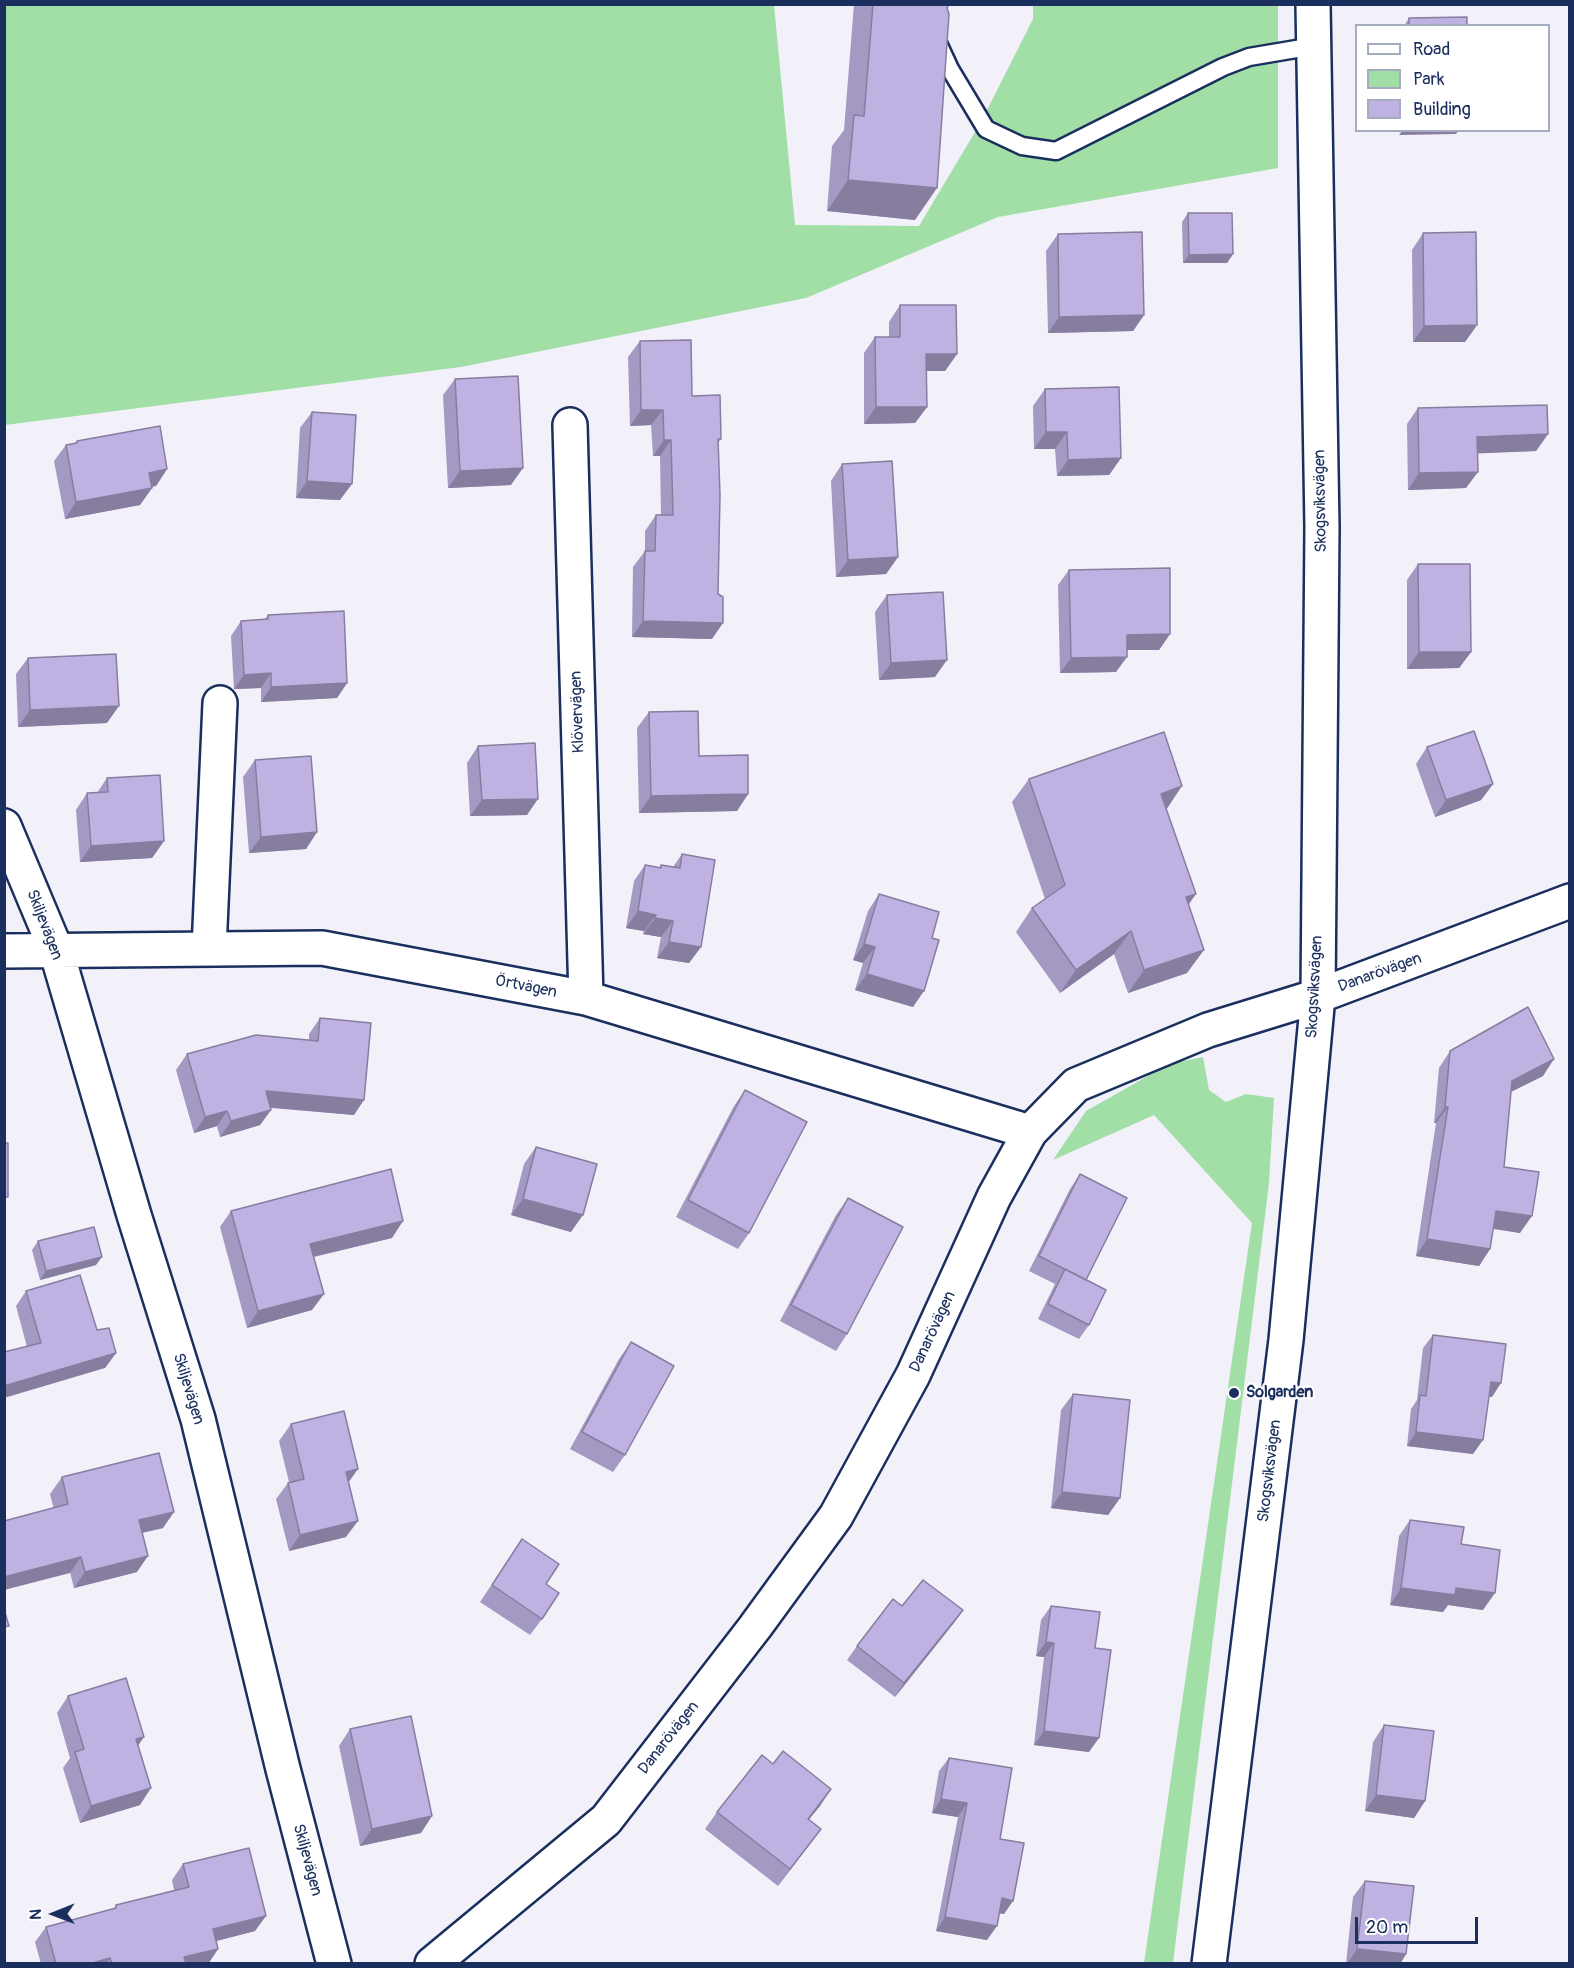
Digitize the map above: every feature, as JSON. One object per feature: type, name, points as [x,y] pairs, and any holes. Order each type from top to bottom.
[{"type":"street","name":"Skogsviksvägen","points":[[1209,1964],[1286,1340],[1318,996],[1322,527],[1313,4]]},
{"type":"street","name":"Klövervägen","points":[[570,425],[586,998]]},
{"type":"street","points":[[209,949],[220,703]]},
{"type":"street","name":"Skiljevägen","points":[[4,826],[56,950],[134,1215],[198,1419],[283,1769],[334,1964]]},
{"type":"street","name":"Danarövägen","points":[[432,1964],[606,1820],[755,1627],[836,1516],[913,1375],[994,1197],[1030,1132],[1076,1085],[1208,1030],[1318,996],[1569,901]]},
{"type":"street","name":"Örtvägen","points":[[4,951],[322,948],[586,998],[1030,1132]]},
{"type":"lane","points":[[936,39],[950,69],[986,129],[1022,146],[1056,151],[1224,67],[1249,57],[1314,46]]},
{"type":"green space","points":[[4,5],[774,5],[795,225],[919,226],[981,122],[1033,19],[1033,5],[1278,5],[1278,168],[998,217],[806,298],[461,367],[5,425]]},
{"type":"green space","points":[[1203,1057],[1209,1090],[1226,1102],[1246,1094],[1274,1098],[1269,1183],[1173,1963],[1144,1963],[1252,1223],[1154,1115],[1053,1160],[1086,1111],[1169,1064]]},
{"type":"building","points":[[873,4],[949,4],[937,188],[848,180],[854,115],[864,116]]},
{"type":"building","points":[[1467,17],[1467,24],[1409,24],[1409,18]]},
{"type":"building","points":[[1188,213],[1232,213],[1233,254],[1189,255]]},
{"type":"building","points":[[1142,232],[1144,315],[1059,317],[1058,234]]},
{"type":"building","points":[[1476,232],[1477,325],[1424,326],[1423,233]]},
{"type":"building","points":[[900,305],[956,305],[957,354],[926,354],[927,407],[876,407],[875,337],[900,337]]},
{"type":"building","points":[[691,340],[692,396],[720,395],[718,594],[723,597],[723,623],[643,621],[645,551],[655,551],[656,515],[673,515],[671,440],[664,440],[663,410],[641,410],[640,341]]},
{"type":"building","points":[[518,376],[523,468],[460,471],[455,379]]},
{"type":"building","points":[[1119,387],[1121,458],[1068,460],[1067,432],[1046,432],[1045,389]]},
{"type":"building","points":[[1547,405],[1548,434],[1477,437],[1478,472],[1419,473],[1418,408]]},
{"type":"building","points":[[312,412],[356,415],[352,484],[307,481]]},
{"type":"building","points":[[160,426],[167,469],[149,473],[152,488],[76,502],[66,445]]},
{"type":"building","points":[[892,461],[898,557],[848,560],[842,464]]},
{"type":"building","points":[[1418,564],[1470,564],[1471,652],[1419,652]]},
{"type":"building","points":[[1170,568],[1170,634],[1127,635],[1127,657],[1071,658],[1069,570]]},
{"type":"building","points":[[943,592],[947,660],[891,663],[887,595]]},
{"type":"building","points":[[344,611],[347,683],[271,687],[271,673],[244,675],[241,621],[268,619],[268,615]]},
{"type":"building","points":[[116,654],[119,706],[30,710],[28,658]]},
{"type":"building","points":[[698,711],[699,756],[748,755],[748,794],[651,796],[649,712]]},
{"type":"building","points":[[1474,731],[1493,784],[1446,800],[1427,747]]},
{"type":"building","points":[[1164,732],[1182,786],[1161,794],[1196,894],[1186,897],[1204,950],[1144,970],[1131,931],[1076,970],[1032,908],[1065,885],[1029,779]]},
{"type":"building","points":[[535,743],[538,799],[482,800],[478,746]]},
{"type":"building","points":[[311,756],[317,832],[261,837],[255,760]]},
{"type":"building","points":[[160,775],[164,841],[91,846],[87,793],[108,792],[107,778]]},
{"type":"building","points":[[682,854],[715,860],[701,947],[669,942],[673,921],[655,918],[656,915],[638,911],[645,865],[680,868]]},
{"type":"building","points":[[879,894],[939,912],[932,938],[939,940],[924,991],[867,974],[875,947],[864,944]]},
{"type":"building","points":[[1528,1007],[1554,1059],[1512,1081],[1504,1167],[1539,1172],[1532,1216],[1496,1211],[1490,1249],[1427,1239],[1448,1107],[1445,1107],[1450,1051]]},
{"type":"building","points":[[320,1018],[371,1023],[364,1100],[266,1091],[271,1110],[231,1121],[227,1111],[205,1117],[187,1054],[256,1035],[318,1041]]},
{"type":"building","points":[[745,1090],[807,1122],[749,1233],[688,1200]]},
{"type":"building","points":[[4,1143],[8,1143],[8,1197],[4,1197]]},
{"type":"building","points":[[536,1147],[597,1164],[583,1215],[523,1199]]},
{"type":"building","points":[[391,1169],[403,1221],[310,1244],[324,1294],[258,1311],[231,1211]]},
{"type":"building","points":[[1080,1174],[1127,1198],[1086,1280],[1039,1256]]},
{"type":"building","points":[[848,1198],[903,1227],[847,1334],[791,1305]]},
{"type":"building","points":[[94,1227],[102,1257],[46,1271],[38,1241]]},
{"type":"building","points":[[1065,1269],[1106,1290],[1089,1325],[1048,1304]]},
{"type":"building","points":[[80,1275],[97,1330],[109,1328],[116,1353],[4,1386],[4,1352],[41,1343],[26,1291]]},
{"type":"building","points":[[1433,1335],[1506,1344],[1501,1383],[1491,1382],[1483,1440],[1416,1432],[1420,1395],[1426,1396]]},
{"type":"building","points":[[631,1342],[674,1366],[625,1455],[582,1432]]},
{"type":"building","points":[[1073,1394],[1130,1400],[1120,1498],[1062,1492]]},
{"type":"building","points":[[344,1411],[358,1469],[346,1472],[358,1521],[300,1535],[288,1483],[304,1479],[291,1424]]},
{"type":"building","points":[[159,1453],[174,1512],[139,1520],[148,1556],[85,1572],[81,1557],[4,1577],[4,1521],[68,1504],[62,1477]]},
{"type":"building","points":[[1410,1520],[1464,1527],[1461,1544],[1500,1550],[1495,1593],[1456,1588],[1455,1595],[1401,1588]]},
{"type":"building","points":[[522,1539],[559,1564],[546,1584],[559,1593],[542,1619],[492,1585]]},
{"type":"building","points":[[923,1580],[963,1610],[904,1683],[857,1646],[893,1599],[902,1606]]},
{"type":"building","points":[[1051,1606],[1100,1612],[1095,1648],[1111,1650],[1099,1738],[1044,1731],[1054,1643],[1046,1642]]},
{"type":"building","points":[[4,1609],[9,1626],[4,1627]]},
{"type":"building","points":[[126,1678],[144,1737],[136,1739],[151,1788],[91,1806],[75,1752],[84,1749],[68,1696]]},
{"type":"building","points":[[411,1716],[432,1816],[372,1829],[350,1729]]},
{"type":"building","points":[[1384,1725],[1434,1731],[1425,1801],[1376,1795]]},
{"type":"building","points":[[783,1751],[831,1789],[808,1819],[821,1829],[790,1869],[717,1812],[762,1755],[773,1764]]},
{"type":"building","points":[[949,1758],[1012,1768],[1000,1839],[1024,1843],[1013,1901],[1002,1898],[997,1926],[945,1917],[967,1803],[941,1799]]},
{"type":"building","points":[[249,1848],[266,1916],[213,1929],[218,1949],[184,1957],[186,1964],[112,1964],[110,1958],[89,1964],[56,1964],[46,1927],[116,1908],[116,1905],[189,1887],[183,1864]]},
{"type":"building","points":[[1365,1881],[1414,1886],[1406,1954],[1357,1949]]},
{"type":"place","name":"Solgarden","points":[[1234,1393]]}]
